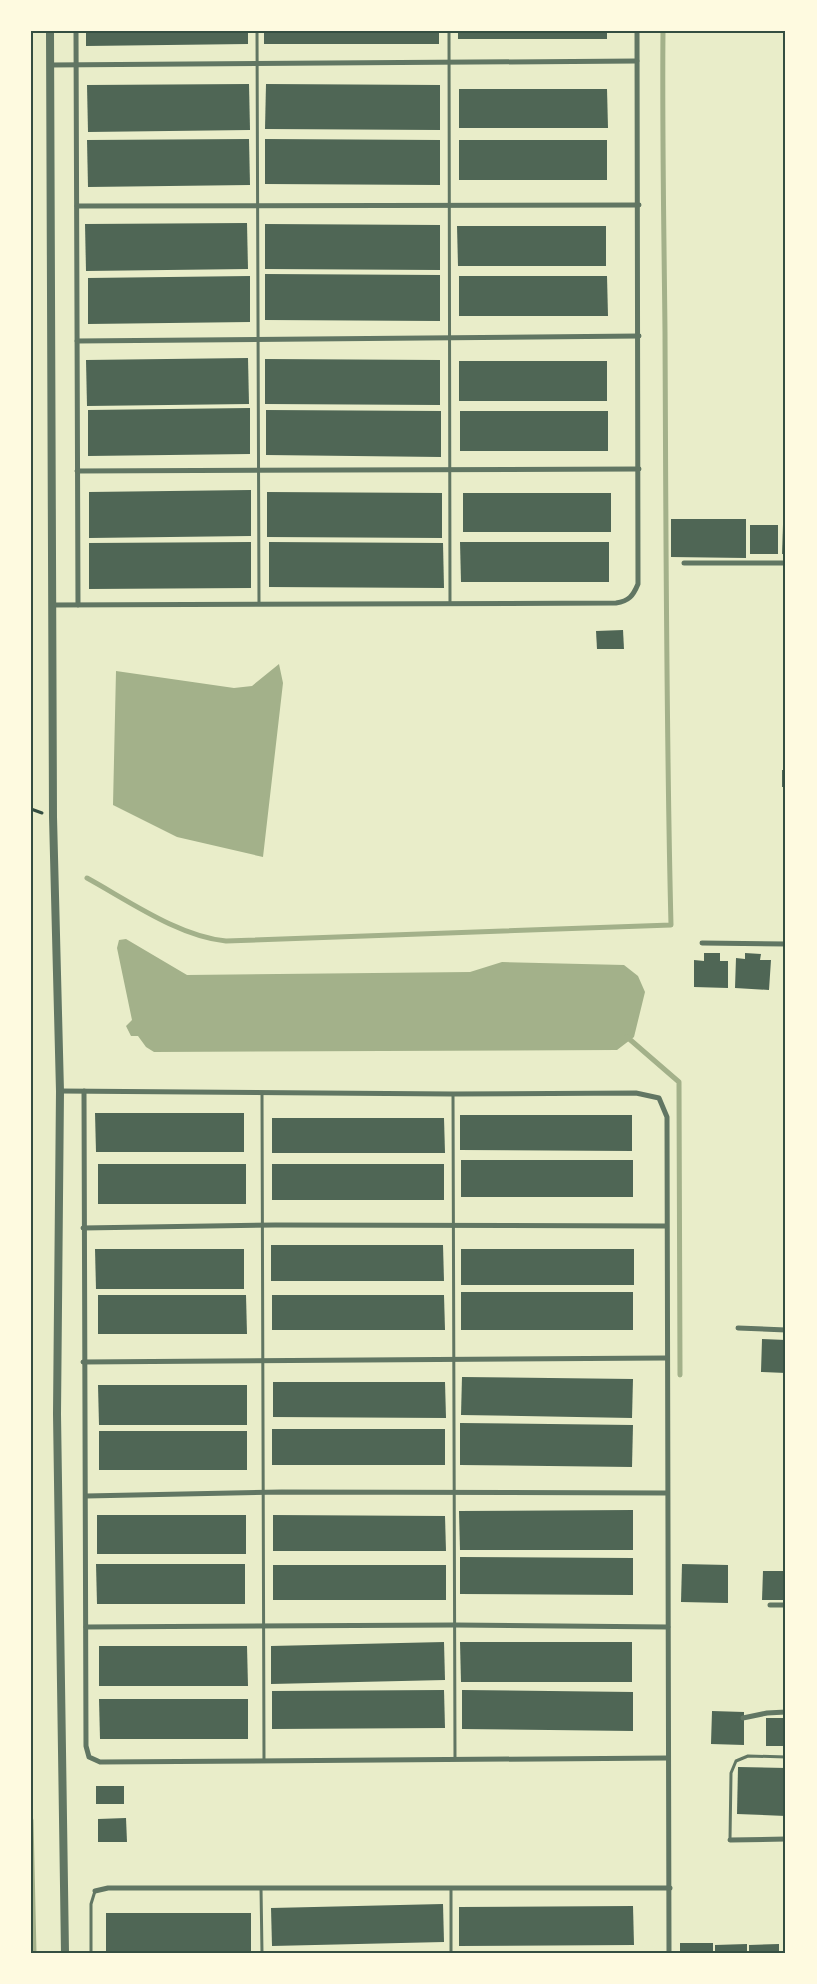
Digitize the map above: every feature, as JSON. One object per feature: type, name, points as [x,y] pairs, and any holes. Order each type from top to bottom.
[{"type":"street","points":[[50,31],[53,817],[60,1091],[58,1414],[64,1953]]},
{"type":"street","points":[[76,31],[78,605]]},
{"type":"street","points":[[52,605],[616,603],[626,601],[633,595],[638,584],[637,31]]},
{"type":"street","points":[[50,65],[637,61]]},
{"type":"street","points":[[77,206],[638,205]]},
{"type":"street","points":[[77,341],[639,336]]},
{"type":"street","points":[[77,471],[638,469]]},
{"type":"street","points":[[684,563],[786,563]]},
{"type":"street","points":[[702,943],[786,944]]},
{"type":"street","points":[[60,1091],[453,1094],[636,1093],[658,1098],[667,1117],[666,1358],[669,1953]]},
{"type":"street","points":[[84,1091],[83,1362],[86,1496],[86,1746],[89,1757],[100,1762],[668,1758]]},
{"type":"street","points":[[83,1228],[263,1225],[666,1226]]},
{"type":"street","points":[[738,1328],[786,1330]]},
{"type":"street","points":[[83,1362],[264,1359],[666,1358]]},
{"type":"street","points":[[86,1496],[455,1492],[667,1493]]},
{"type":"street","points":[[770,1605],[786,1605]]},
{"type":"street","points":[[86,1627],[454,1625],[668,1627]]},
{"type":"street","points":[[743,1718],[767,1713],[786,1712]]},
{"type":"street","points":[[730,1840],[786,1839]]},
{"type":"street","points":[[95,1891],[108,1888],[261,1887],[670,1888]]},
{"type":"lane","points":[[257,31],[259,604]]},
{"type":"lane","points":[[449,31],[450,603]]},
{"type":"lane","points":[[262,1093],[264,1760]]},
{"type":"lane","points":[[453,1094],[455,1759]]},
{"type":"lane","points":[[730,1840],[732,1772],[736,1761],[748,1756],[786,1757]]},
{"type":"lane","points":[[261,1887],[262,1953]]},
{"type":"lane","points":[[451,1888],[452,1953]]},
{"type":"lane","points":[[91,1953],[91,1904],[95,1891]]},
{"type":"shaded area","points":[[279,664],[283,683],[263,857],[177,837],[113,805],[116,671],[234,688],[252,686]]},
{"type":"shaded area","points":[[126,939],[187,975],[470,972],[502,962],[624,965],[638,976],[645,992],[634,1037],[617,1050],[154,1052],[146,1047],[138,1036],[131,1036],[126,1026],[132,1020],[117,948],[119,940]]},
{"type":"building","points":[[86,31],[248,31],[248,44],[86,46]]},
{"type":"building","points":[[264,31],[439,31],[439,44],[264,44]]},
{"type":"building","points":[[458,31],[607,31],[607,39],[458,39]]},
{"type":"building","points":[[249,84],[250,130],[88,132],[87,85]]},
{"type":"building","points":[[266,84],[440,85],[440,130],[265,129]]},
{"type":"building","points":[[459,89],[607,89],[608,128],[459,128]]},
{"type":"building","points":[[249,139],[250,185],[88,187],[87,140]]},
{"type":"building","points":[[265,139],[440,140],[440,185],[265,184]]},
{"type":"building","points":[[459,140],[607,140],[607,180],[459,180]]},
{"type":"building","points":[[247,223],[248,269],[86,271],[85,224]]},
{"type":"building","points":[[265,224],[440,225],[440,270],[265,269]]},
{"type":"building","points":[[457,226],[606,226],[606,266],[458,266]]},
{"type":"building","points":[[265,274],[440,275],[440,321],[265,320]]},
{"type":"building","points":[[250,276],[250,322],[88,324],[88,278]]},
{"type":"building","points":[[459,276],[607,276],[608,316],[459,316]]},
{"type":"building","points":[[248,358],[249,404],[87,406],[86,360]]},
{"type":"building","points":[[265,359],[440,360],[440,405],[265,404]]},
{"type":"building","points":[[459,361],[607,361],[607,401],[459,401]]},
{"type":"building","points":[[250,408],[250,454],[88,456],[88,410]]},
{"type":"building","points":[[266,410],[441,411],[441,457],[266,455]]},
{"type":"building","points":[[460,411],[608,411],[608,451],[460,451]]},
{"type":"building","points":[[251,490],[251,536],[89,538],[89,492]]},
{"type":"building","points":[[267,492],[442,493],[442,538],[267,537]]},
{"type":"building","points":[[463,493],[611,493],[611,532],[463,532]]},
{"type":"building","points":[[671,519],[746,519],[746,558],[671,557]]},
{"type":"building","points":[[750,525],[778,525],[778,554],[750,554]]},
{"type":"building","points":[[783,525],[786,525],[786,554],[782,554]]},
{"type":"building","points":[[251,542],[251,588],[89,589],[89,543]]},
{"type":"building","points":[[269,542],[443,543],[444,588],[269,587]]},
{"type":"building","points":[[460,542],[609,542],[609,582],[461,582]]},
{"type":"building","points":[[623,630],[624,649],[597,649],[596,631]]},
{"type":"building","points":[[782,770],[786,770],[786,787],[782,787]]},
{"type":"building","points":[[704,953],[720,953],[720,961],[728,961],[728,988],[694,987],[694,960],[704,961]]},
{"type":"building","points":[[745,953],[761,954],[760,960],[771,960],[769,990],[735,988],[736,958],[745,959]]},
{"type":"building","points":[[95,1113],[244,1113],[244,1152],[96,1152]]},
{"type":"building","points":[[460,1115],[632,1115],[632,1151],[460,1150]]},
{"type":"building","points":[[272,1118],[444,1118],[445,1153],[272,1153]]},
{"type":"building","points":[[461,1160],[633,1160],[633,1197],[461,1197]]},
{"type":"building","points":[[98,1164],[246,1164],[246,1204],[98,1204]]},
{"type":"building","points":[[272,1164],[444,1164],[444,1200],[272,1200]]},
{"type":"building","points":[[271,1245],[443,1245],[444,1281],[271,1281]]},
{"type":"building","points":[[95,1249],[244,1249],[244,1289],[96,1289]]},
{"type":"building","points":[[461,1249],[634,1249],[634,1285],[461,1285]]},
{"type":"building","points":[[461,1292],[633,1292],[633,1330],[461,1330]]},
{"type":"building","points":[[98,1295],[246,1295],[247,1334],[98,1334]]},
{"type":"building","points":[[272,1295],[444,1295],[445,1330],[272,1330]]},
{"type":"building","points":[[762,1339],[786,1340],[786,1373],[761,1372]]},
{"type":"building","points":[[462,1377],[633,1379],[632,1418],[461,1415]]},
{"type":"building","points":[[273,1382],[445,1382],[446,1418],[273,1417]]},
{"type":"building","points":[[98,1385],[247,1385],[247,1425],[99,1425]]},
{"type":"building","points":[[460,1423],[633,1425],[632,1467],[460,1465]]},
{"type":"building","points":[[272,1429],[445,1429],[445,1465],[272,1465]]},
{"type":"building","points":[[99,1431],[247,1431],[247,1470],[99,1470]]},
{"type":"building","points":[[633,1510],[633,1550],[460,1550],[459,1511]]},
{"type":"building","points":[[97,1515],[246,1515],[246,1554],[97,1554]]},
{"type":"building","points":[[273,1515],[445,1516],[446,1551],[273,1551]]},
{"type":"building","points":[[460,1557],[633,1558],[633,1595],[460,1594]]},
{"type":"building","points":[[96,1564],[245,1564],[245,1604],[97,1604]]},
{"type":"building","points":[[682,1564],[728,1565],[728,1603],[681,1602]]},
{"type":"building","points":[[273,1565],[446,1565],[446,1600],[273,1600]]},
{"type":"building","points":[[763,1571],[786,1571],[786,1600],[762,1600]]},
{"type":"building","points":[[444,1642],[445,1680],[271,1684],[271,1646]]},
{"type":"building","points":[[460,1642],[632,1642],[632,1682],[461,1682]]},
{"type":"building","points":[[99,1646],[247,1646],[248,1686],[99,1686]]},
{"type":"building","points":[[444,1690],[445,1728],[272,1729],[272,1691]]},
{"type":"building","points":[[462,1690],[633,1692],[633,1731],[462,1729]]},
{"type":"building","points":[[99,1699],[248,1699],[248,1739],[100,1739]]},
{"type":"building","points":[[712,1711],[744,1712],[744,1745],[711,1744]]},
{"type":"building","points":[[766,1718],[785,1718],[785,1746],[766,1746]]},
{"type":"building","points":[[738,1767],[786,1768],[786,1816],[737,1814]]},
{"type":"building","points":[[96,1786],[124,1786],[124,1804],[96,1804]]},
{"type":"building","points":[[126,1818],[127,1842],[98,1842],[98,1819]]},
{"type":"building","points":[[443,1904],[444,1942],[272,1946],[271,1908]]},
{"type":"building","points":[[633,1906],[634,1945],[459,1946],[459,1907]]},
{"type":"building","points":[[106,1913],[251,1913],[251,1951],[106,1952]]},
{"type":"building","points":[[680,1943],[713,1943],[713,1953],[680,1953]]},
{"type":"building","points":[[747,1944],[747,1953],[715,1953],[715,1945]]},
{"type":"building","points":[[779,1944],[779,1953],[749,1953],[749,1945]]},
{"type":"waterway","points":[[87,878],[172,925],[208,938],[226,941],[671,925],[666,628],[663,31]]},
{"type":"waterway","points":[[627,1037],[679,1082],[680,1375]]},
{"type":"waterway","points":[[31,1820],[34,1953]]}]
